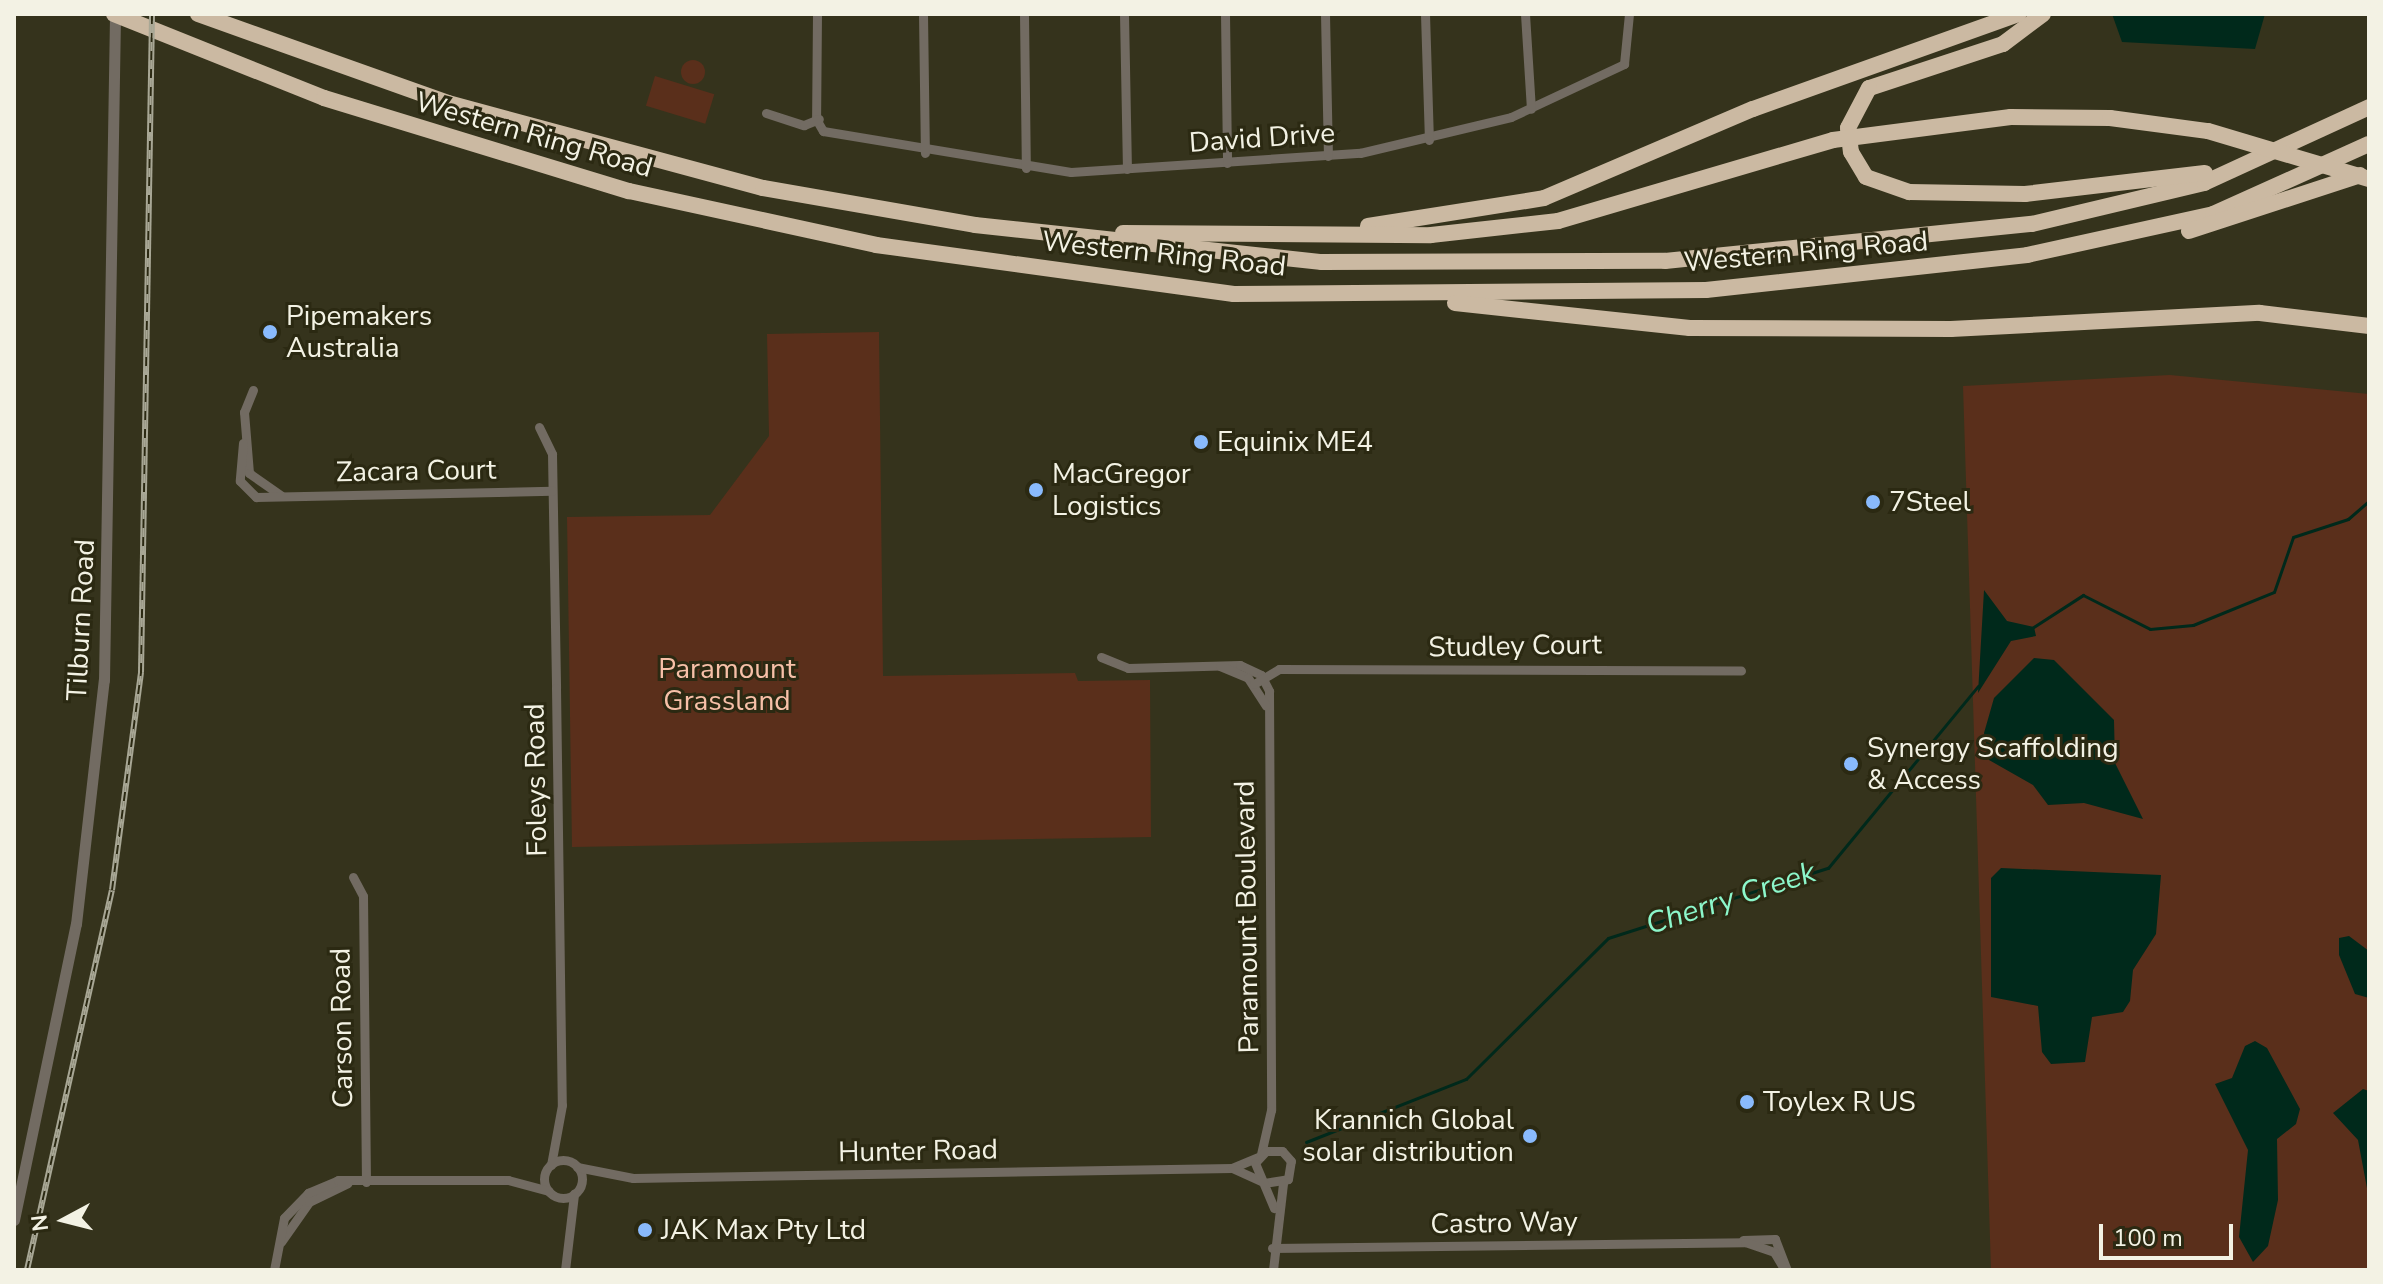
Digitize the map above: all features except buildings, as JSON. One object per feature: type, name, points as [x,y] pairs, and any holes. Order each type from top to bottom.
[{"type":"highway","name":"Western Ring Road","points":[[114,14],[168,38],[453,141],[802,230],[1234,294],[1426,297],[1720,289],[2102,244],[2252,199],[2369,144]]},
{"type":"highway","name":"Western Ring Road","points":[[198,14],[381,82],[635,158],[872,209],[1335,263],[1681,260],[2032,224],[2144,201],[2369,107]]},
{"type":"highway","points":[[1950,41],[2004,14]]},
{"type":"highway","points":[[1340,235],[1544,198],[1753,109],[2019,14]]},
{"type":"highway","points":[[2043,14],[2003,44],[1869,88],[1848,128],[1866,177],[1909,192],[2065,192],[2190,176],[2260,150]]},
{"type":"highway","points":[[1078,232],[1340,235],[1558,221],[1807,147],[1865,134],[1978,119],[2077,117],[2260,150],[2369,179]]},
{"type":"highway","points":[[2102,244],[2217,225],[2369,171]]},
{"type":"highway","points":[[1426,297],[1500,313],[1690,328],[1951,329],[2260,313],[2369,326]]},
{"type":"street","name":"Tilburn Road","points":[[14,1220],[76,924],[104,680],[114,14]]},
{"type":"street","points":[[766,113],[797,122],[818,118],[817,14]]},
{"type":"street","points":[[923,14],[925,153]]},
{"type":"street","points":[[1024,14],[1026,168]]},
{"type":"street","points":[[1124,14],[1127,169]]},
{"type":"street","points":[[1225,14],[1227,163]]},
{"type":"street","points":[[1325,14],[1328,156]]},
{"type":"street","points":[[1425,14],[1429,140]]},
{"type":"street","points":[[1525,14],[1531,109]]},
{"type":"street","name":"David Drive","points":[[818,118],[840,134],[925,153],[1026,168],[1127,169],[1328,156],[1429,140],[1531,109],[1624,64],[1629,14]]},
{"type":"street","name":"Zacara Court","points":[[253,390],[243,443],[255,483],[281,495],[552,491]]},
{"type":"street","name":"Foleys Road","points":[[539,427],[551,442],[552,491],[560,1137],[549,1167]]},
{"type":"street","points":[[1101,657],[1128,668],[1219,666],[1261,680]]},
{"type":"street","name":"Studley Court","points":[[1261,680],[1289,671],[1741,671]]},
{"type":"street","name":"Paramount Boulevard","points":[[1259,1156],[1270,1127],[1266,706],[1261,680]]},
{"type":"street","name":"Carson Road","points":[[353,877],[363,896],[366,1182]]},
{"type":"street","name":"Paramount Boulevard","points":[[1270,1127],[1282,1151]]},
{"type":"street","name":"Foleys Road","points":[[560,1137],[574,1164],[577,1192]]},
{"type":"street","points":[[1273,1270],[1274,1208],[1292,1167],[1282,1151]]},
{"type":"street","name":"Hunter Road","points":[[574,1164],[604,1175],[1232,1168],[1259,1156],[1282,1151]]},
{"type":"street","points":[[1259,1156],[1263,1182],[1274,1208]]},
{"type":"street","points":[[522,1181],[549,1167],[574,1164]]},
{"type":"street","points":[[549,1167],[551,1193],[565,1220]]},
{"type":"street","name":"Hunter Road","points":[[1232,1168],[1263,1182]]},
{"type":"street","name":"Hunter Road","points":[[577,1192],[604,1175]]},
{"type":"street","points":[[274,1270],[279,1246],[309,1202],[348,1183],[522,1181],[551,1193],[577,1192],[565,1220],[565,1270]]},
{"type":"street","points":[[1263,1182],[1283,1183]]},
{"type":"street","name":"Castro Way","points":[[1272,1248],[1736,1242],[1767,1248],[1786,1270]]},
{"type":"green space","points":[[693,60],[702,63],[705,72],[702,81],[693,84],[684,81],[681,72],[684,63]]},
{"type":"green space","points":[[655,76],[714,94],[705,124],[646,106]]},
{"type":"green space","name":"Paramount Grassland","points":[[879,332],[883,676],[1075,673],[1078,681],[1150,680],[1151,837],[572,847],[567,517],[710,515],[769,436],[767,334]]},
{"type":"green space","points":[[2170,375],[2369,394],[2369,1270],[1991,1270],[1963,386]]},
{"type":"shaded area","points":[[2112,14],[2265,14],[2255,49],[2122,42]]},
{"type":"shaded area","points":[[1984,590],[2007,621],[2034,627],[2036,636],[2011,641],[1978,693]]},
{"type":"shaded area","points":[[2034,658],[2054,660],[2114,720],[2115,763],[2143,819],[2084,803],[2048,805],[2033,785],[1989,760],[1984,733],[1994,698]]},
{"type":"shaded area","points":[[2001,868],[2161,875],[2156,934],[2133,970],[2130,1001],[2123,1012],[2092,1017],[2085,1062],[2051,1064],[2042,1052],[2038,1006],[1991,997],[1991,878]]},
{"type":"shaded area","points":[[2349,936],[2369,951],[2369,998],[2355,994],[2339,955],[2339,938]]},
{"type":"shaded area","points":[[2255,1041],[2267,1048],[2300,1109],[2296,1124],[2277,1139],[2278,1200],[2268,1246],[2253,1262],[2239,1237],[2248,1150],[2215,1084],[2232,1078],[2245,1046]]},
{"type":"shaded area","points":[[2363,1089],[2369,1091],[2369,1199],[2358,1140],[2333,1113]]},
{"type":"waterway","name":"Cherry Creek","points":[[2032,628],[2083,595],[2150,629],[2193,625],[2274,592],[2293,537],[2348,519],[2369,501]]},
{"type":"waterway","name":"Cherry Creek","points":[[1306,1142],[1466,1079],[1608,938],[1828,868],[1978,686]]},
{"type":"railway","points":[[27,1270],[112,890],[141,672],[152,14]]},
{"type":"place","name":"Pipemakers Australia","points":[[270,332]]},
{"type":"place","name":"Equinix ME4","points":[[1201,442]]},
{"type":"place","name":"MacGregor Logistics","points":[[1036,490]]},
{"type":"place","name":"7Steel","points":[[1873,502]]},
{"type":"place","name":"Synergy Scaffolding & Access","points":[[1851,764]]},
{"type":"place","name":"Toylex R US","points":[[1747,1102]]},
{"type":"place","name":"Krannich Global solar distribution","points":[[1530,1136]]},
{"type":"place","name":"JAK Max Pty Ltd","points":[[645,1230]]}]
